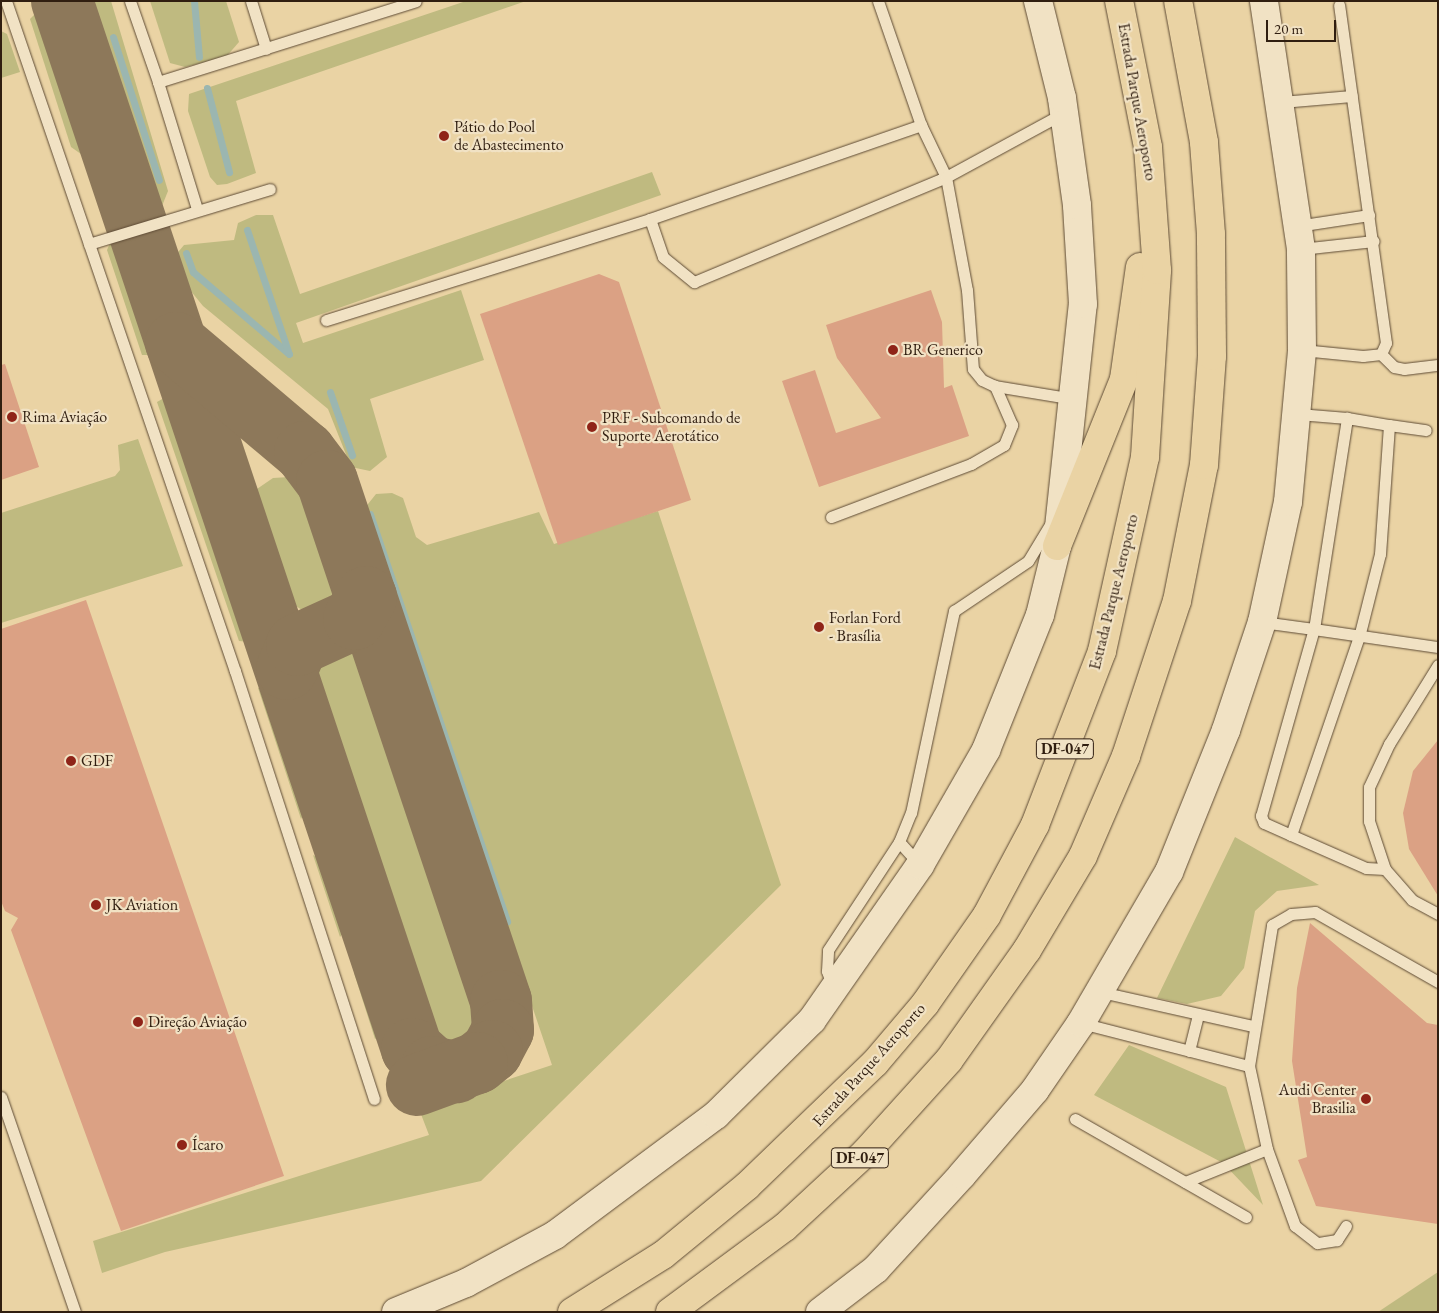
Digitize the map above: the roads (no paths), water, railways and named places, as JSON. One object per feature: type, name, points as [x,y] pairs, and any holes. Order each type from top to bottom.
[{"type":"main road","name":"Estrada Parque Aeroporto","points":[[572,1312],[663,1255],[747,1186],[875,1063],[925,1004],[987,915],[1036,825],[1102,651],[1145,457],[1157,270],[1151,174],[1133,59],[1119,1]]},
{"type":"main road","name":"DF-047","points":[[670,1312],[785,1227],[865,1153],[949,1060],[1027,950],[1083,856],[1126,756],[1178,601],[1204,465],[1212,356],[1211,234],[1204,142],[1186,33],[1178,1]]},
{"type":"main road","points":[[1184,1],[1186,33]]},
{"type":"main road","points":[[1057,546],[1124,379],[1151,174]]},
{"type":"street","points":[[396,1312],[466,1283],[556,1236],[641,1174],[716,1115],[763,1070],[812,1020],[920,865],[1011,695],[1040,615],[1057,546],[1075,399],[1083,304],[1077,205],[1064,113],[1038,1]]},
{"type":"street","points":[[820,1312],[876,1269],[962,1175],[1035,1090],[1101,992],[1169,872],[1226,730],[1262,622],[1288,502],[1298,414],[1302,350],[1299,238],[1281,102],[1264,1]]},
{"type":"lane","points":[[6,1],[374,1099]]},
{"type":"lane","points":[[130,1],[158,82],[197,209]]},
{"type":"lane","points":[[251,1],[266,49]]},
{"type":"lane","points":[[158,82],[416,1]]},
{"type":"lane","points":[[878,1],[921,125],[946,177],[967,290],[973,369],[982,380],[995,386],[1075,399]]},
{"type":"lane","points":[[1339,5],[1374,241],[1386,343],[1381,354]]},
{"type":"lane","points":[[1281,102],[1352,96]]},
{"type":"lane","points":[[650,219],[663,257],[694,282],[946,177],[1064,113]]},
{"type":"lane","points":[[326,320],[650,219],[921,125]]},
{"type":"lane","points":[[89,244],[197,209],[270,189]]},
{"type":"lane","points":[[1299,238],[1369,215]]},
{"type":"lane","points":[[1299,238],[1374,241]]},
{"type":"lane","points":[[1302,350],[1381,354],[1394,367],[1404,369],[1438,365]]},
{"type":"lane","points":[[831,517],[971,464],[1004,445],[1012,425],[995,386]]},
{"type":"lane","points":[[1298,414],[1348,418],[1426,430]]},
{"type":"lane","points":[[1348,418],[1314,629],[1261,816],[1264,823],[1366,868],[1385,869]]},
{"type":"lane","points":[[1291,835],[1360,633],[1380,554],[1389,425]]},
{"type":"lane","points":[[834,989],[827,971],[828,950],[899,842],[911,813],[954,611],[1028,561],[1063,505]]},
{"type":"lane","points":[[1262,622],[1360,633],[1438,647]]},
{"type":"lane","points":[[1438,665],[1389,744],[1369,787],[1370,821],[1385,869],[1412,900],[1438,914]]},
{"type":"lane","points":[[899,842],[920,865]]},
{"type":"lane","points":[[1346,1226],[1337,1240],[1317,1243],[1295,1226],[1267,1148],[1249,1066],[1253,1026],[1272,925],[1290,914],[1315,912],[1438,982]]},
{"type":"lane","points":[[1101,992],[1253,1026]]},
{"type":"lane","points":[[1189,1051],[1198,1014]]},
{"type":"lane","points":[[1081,1023],[1249,1066]]},
{"type":"lane","points":[[1,1097],[75,1312]]},
{"type":"lane","points":[[1075,1119],[1246,1216]]},
{"type":"lane","points":[[1185,1182],[1267,1148]]},
{"type":"waterway","points":[[194,1],[199,57]]},
{"type":"waterway","points":[[113,37],[159,180]]},
{"type":"waterway","points":[[207,88],[229,172]]},
{"type":"waterway","points":[[186,253],[193,272],[289,354],[247,230]]},
{"type":"waterway","points":[[330,392],[352,455]]},
{"type":"waterway","points":[[370,514],[507,922]]},
{"type":"place","name":"Pátio do Pool de Abastecimento","points":[[444,136]]},
{"type":"place","name":"BR Generico","points":[[893,350]]},
{"type":"place","name":"Rima Aviação","points":[[12,417]]},
{"type":"place","name":"PRF - Subcomando de Suporte Aerotático","points":[[592,427]]},
{"type":"place","name":"Forlan Ford - Brasília","points":[[819,627]]},
{"type":"place","name":"GDF","points":[[71,761]]},
{"type":"place","name":"JK Aviation","points":[[96,905]]},
{"type":"place","name":"Direção Aviação","points":[[138,1022]]},
{"type":"place","name":"Audi Center Brasilia","points":[[1366,1099]]},
{"type":"place","name":"Ícaro","points":[[182,1145]]}]
